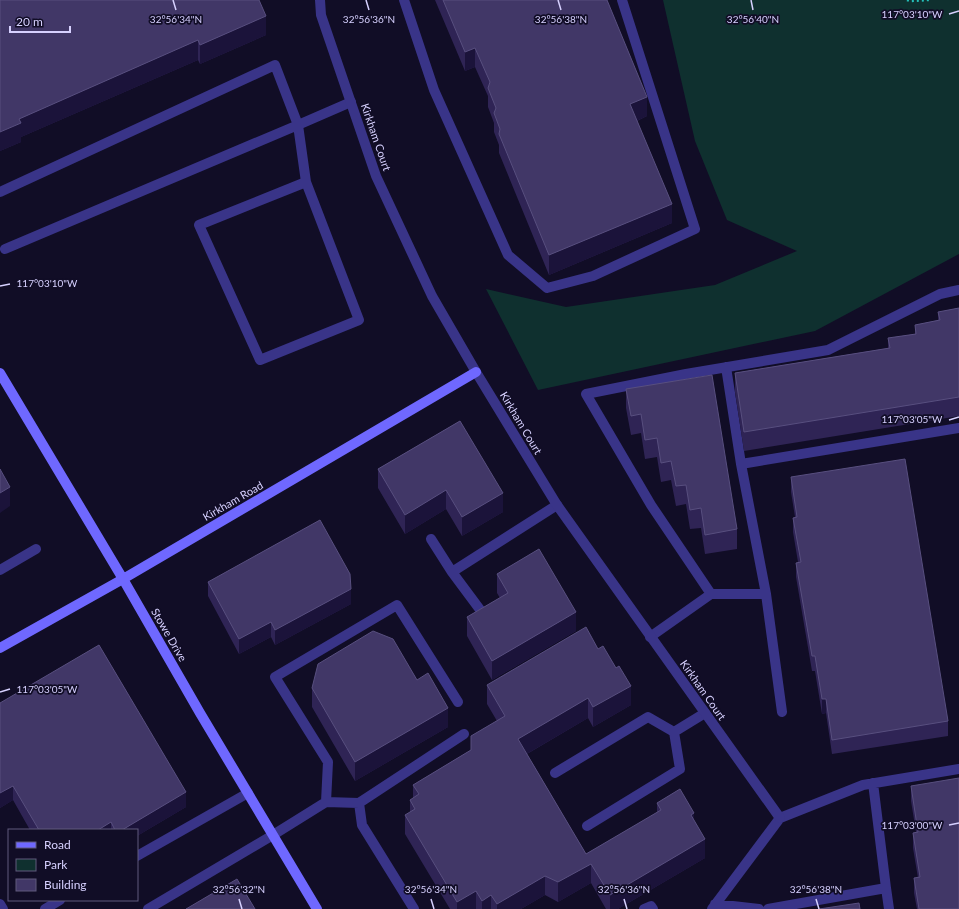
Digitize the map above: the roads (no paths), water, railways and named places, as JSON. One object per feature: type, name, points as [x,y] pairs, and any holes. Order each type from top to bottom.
[{"type":"main road","name":"Kirkham Road","points":[[0,648],[123,579],[476,372]]},
{"type":"main road","name":"Stowe Drive","points":[[0,373],[317,909]]},
{"type":"street","name":"Kirkham Court","points":[[320,0],[321,15],[376,176],[432,296],[476,372],[557,505],[780,818]]},
{"type":"street","points":[[404,0],[434,90],[508,256],[547,288],[593,276],[695,229],[622,0]]},
{"type":"street","points":[[0,192],[276,65],[298,125],[306,182],[359,320],[260,360],[199,225],[306,182]]},
{"type":"street","points":[[5,249],[351,102]]},
{"type":"street","points":[[711,594],[650,505],[586,394],[686,374],[828,350],[940,294],[959,290]]},
{"type":"street","points":[[726,367],[741,464],[766,594],[782,712]]},
{"type":"street","points":[[741,464],[959,428]]},
{"type":"street","points":[[452,572],[557,505]]},
{"type":"street","points":[[431,539],[452,572],[481,611]]},
{"type":"street","points":[[0,570],[36,549]]},
{"type":"street","points":[[650,637],[711,594],[766,594]]},
{"type":"street","points":[[326,802],[328,762],[275,677],[397,605],[458,702]]},
{"type":"street","points":[[674,732],[705,713]]},
{"type":"street","points":[[556,773],[648,717],[674,732]]},
{"type":"street","points":[[586,826],[680,769],[674,732]]},
{"type":"street","points":[[148,909],[326,802],[359,803],[464,734]]},
{"type":"street","points":[[713,907],[780,818],[863,785],[959,769]]},
{"type":"street","points":[[873,783],[889,909]]},
{"type":"street","points":[[138,855],[248,792]]},
{"type":"street","points":[[359,803],[362,825],[414,909]]},
{"type":"street","points":[[768,909],[886,888]]},
{"type":"street","points":[[45,909],[58,901]]},
{"type":"street","points":[[0,904],[3,909]]},
{"type":"street","points":[[644,909],[651,906],[653,909]]},
{"type":"street","points":[[713,907],[759,909]]}]
